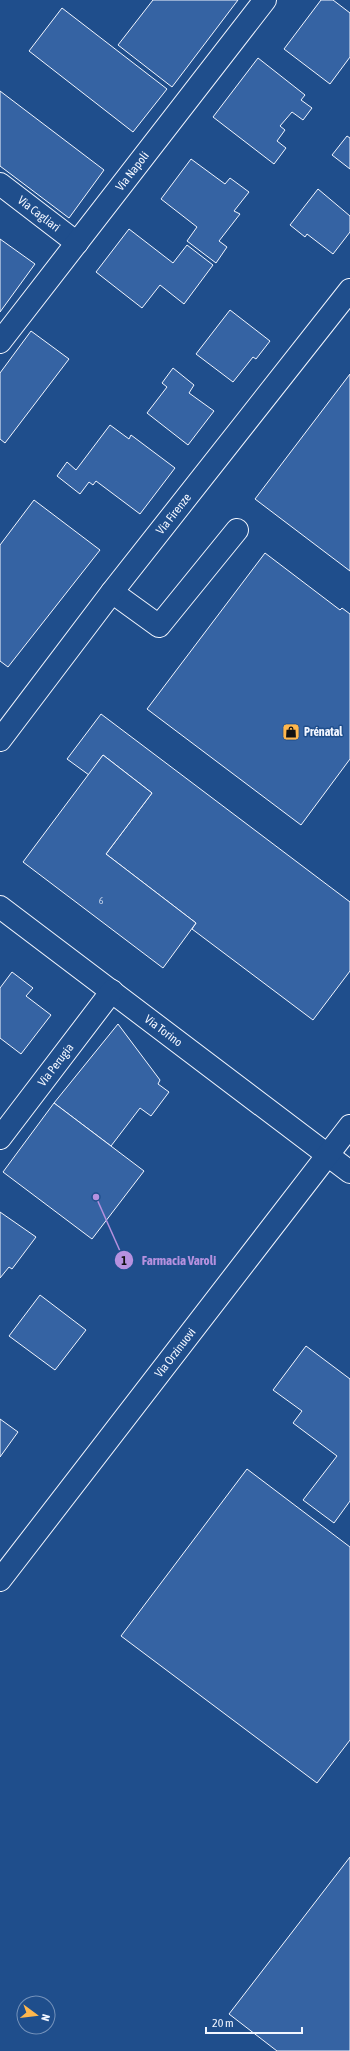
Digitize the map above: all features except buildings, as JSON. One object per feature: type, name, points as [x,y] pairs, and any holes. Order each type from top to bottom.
[{"type":"street","name":"Via Napoli","points":[[0,342],[265,0]]},
{"type":"street","name":"Via Cagliari","points":[[0,184],[77,243]]},
{"type":"street","name":"Via Firenze","points":[[0,740],[112,592],[350,290]]},
{"type":"street","points":[[112,592],[159,626],[236,530]]},
{"type":"street","name":"Via Torino","points":[[0,907],[350,1172]]},
{"type":"street","name":"Via Perugia","points":[[0,1138],[112,991]]},
{"type":"street","name":"Via Orzinuovi","points":[[0,1580],[350,1126]]},
{"type":"place","name":"Prénatal","points":[[291,732]]},
{"type":"place","name":"Farmacia Varoli","points":[[96,1197]]}]
